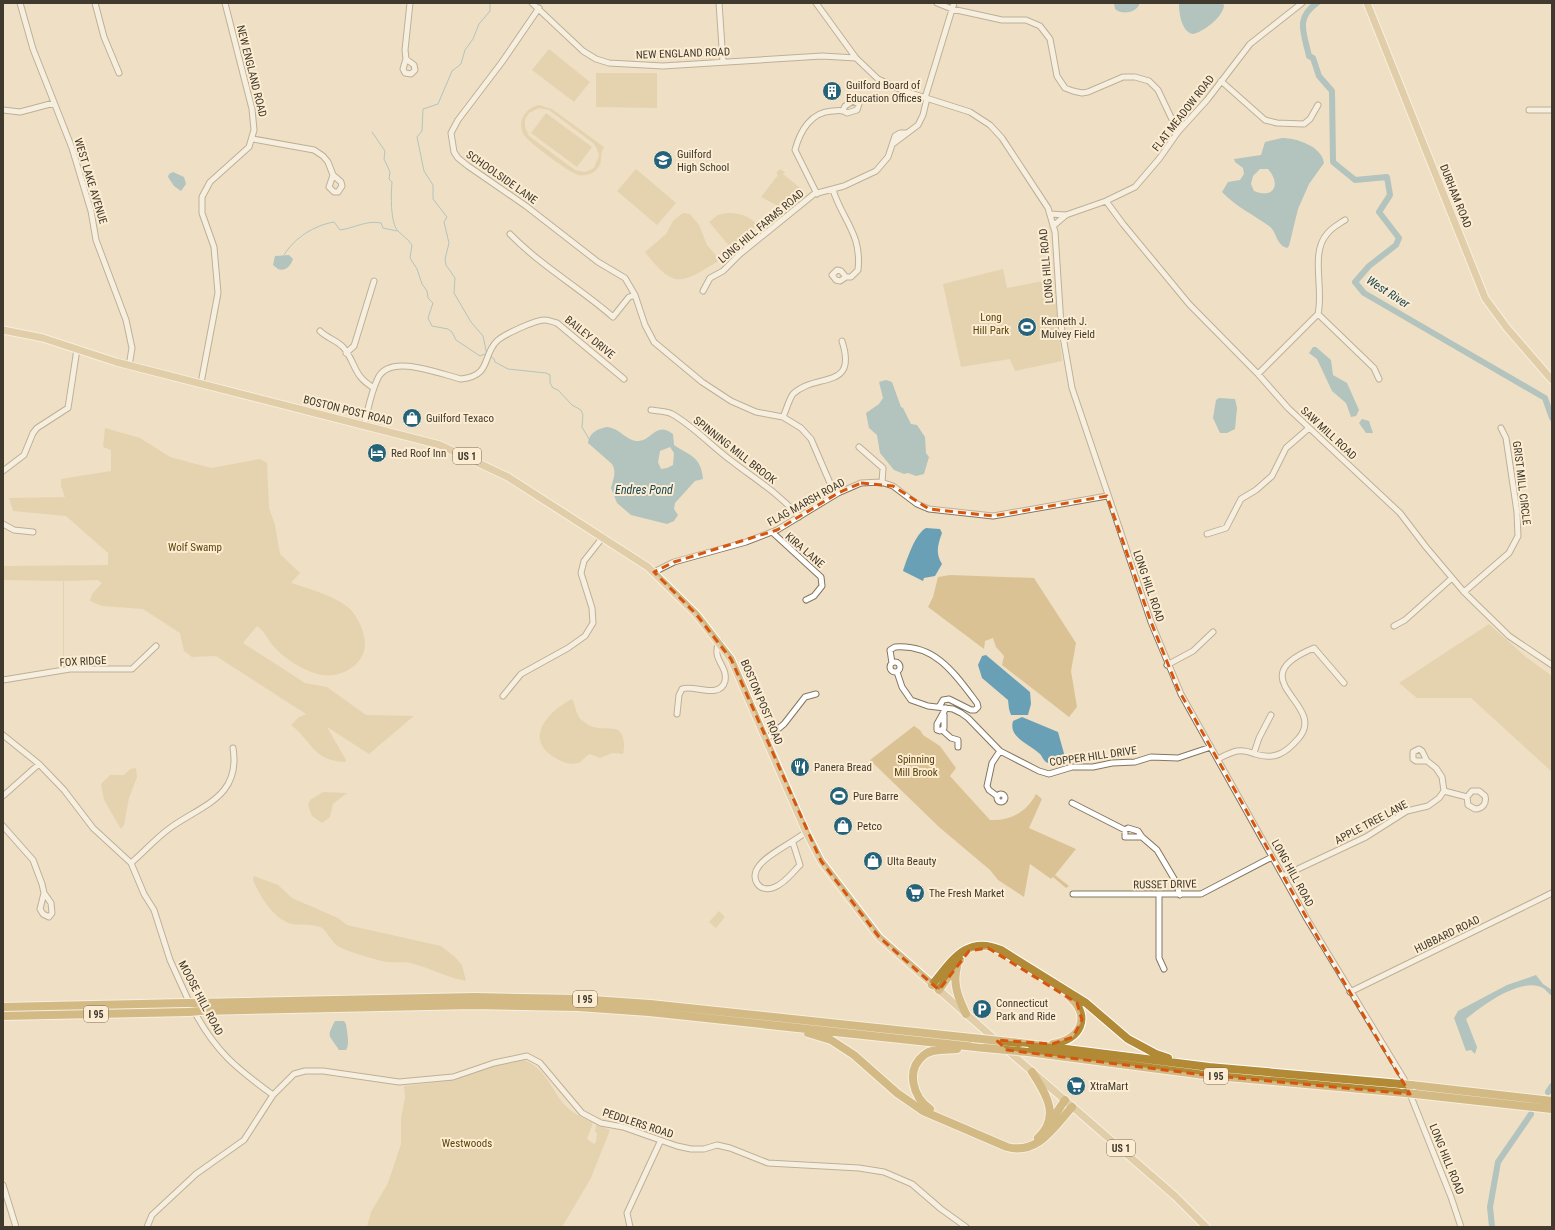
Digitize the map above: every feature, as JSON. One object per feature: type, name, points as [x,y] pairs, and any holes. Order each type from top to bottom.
[{"type":"highway","points":[[932,985],[964,950],[976,945],[990,946],[1074,995],[1097,1012],[1118,1031],[1141,1047],[1171,1059],[1210,1067]]},
{"type":"highway","points":[[939,990],[960,959],[969,952],[978,948],[988,948],[1069,996],[1077,1004],[1081,1011],[1082,1020],[1074,1037],[1064,1042],[1052,1044],[1019,1043]]},
{"type":"highway","points":[[960,959],[955,975],[955,985],[957,995],[966,1014]]},
{"type":"highway","name":"I 95","points":[[3,1007],[474,997],[578,999],[650,1004],[1019,1043],[1210,1067],[1401,1084],[1552,1101]]},
{"type":"highway","name":"I 95","points":[[3,1016],[474,1005],[530,1006],[649,1012],[1028,1052],[1205,1074],[1516,1105],[1552,1111]]},
{"type":"highway","points":[[790,1027],[831,1040],[854,1055],[897,1093],[923,1111],[1007,1147],[1016,1149],[1033,1146],[1041,1141],[1072,1106]]},
{"type":"highway","points":[[985,1048],[934,1050],[924,1055],[917,1063],[913,1074],[913,1086],[917,1096],[930,1110],[1008,1143],[1025,1145],[1034,1142],[1040,1136],[1065,1100]]},
{"type":"highway","points":[[1032,1072],[1048,1097],[1050,1109],[1049,1121],[1040,1136]]},
{"type":"main road","name":"DURHAM ROAD","points":[[1367,3],[1485,298],[1507,328],[1552,380]]},
{"type":"main road","name":"BOSTON POST ROAD","points":[[3,330],[43,338],[129,366],[201,383],[440,445],[465,455],[508,478],[603,537],[654,572],[696,614],[732,660],[806,832],[821,861],[879,937],[932,985],[1176,1196],[1206,1227]]},
{"type":"street","name":"WEST LAKE AVENUE","points":[[20,3],[33,49],[72,148],[91,211],[96,240],[126,320],[132,348],[129,366]]},
{"type":"street","points":[[95,3],[104,37],[119,73]]},
{"type":"street","name":"NEW ENGLAND ROAD","points":[[225,3],[253,116],[253,139]]},
{"type":"street","points":[[406,59],[405,50],[410,3]]},
{"type":"street","name":"NEW ENGLAND ROAD","points":[[532,3],[588,55],[618,64],[648,66],[822,56],[856,58]]},
{"type":"street","points":[[719,3],[723,62]]},
{"type":"street","name":"LONG HILL ROAD","points":[[816,3],[856,58],[870,72],[885,83],[970,112],[990,124],[1002,138],[1044,202],[1050,214],[1053,226],[1061,319],[1068,370],[1076,404],[1167,665],[1181,694],[1282,876],[1350,992],[1404,1079],[1453,1201],[1461,1227]]},
{"type":"street","points":[[937,3],[952,9],[1002,20],[1026,20],[1040,26],[1044,29],[1050,39],[1057,76],[1065,88],[1073,91],[1082,93],[1088,92],[1122,77],[1134,77],[1149,81],[1158,90],[1178,132]]},
{"type":"street","name":"LONG HILL FARMS ROAD","points":[[703,291],[710,278],[723,271],[744,250],[817,194],[833,190],[876,171],[888,157],[894,143],[918,125],[923,115],[926,98],[954,3]]},
{"type":"street","name":"FLAT MEADOW ROAD","points":[[1053,226],[1066,215],[1106,201],[1134,187],[1159,159],[1178,132],[1250,44],[1302,3]]},
{"type":"street","name":"SCHOOLSIDE LANE","points":[[539,8],[502,62],[458,120],[451,133],[454,152],[458,158],[468,166],[526,206],[598,262],[625,278],[635,295],[645,325],[654,342],[702,382],[731,401],[756,412],[783,417],[800,428],[810,439],[830,483],[838,493]]},
{"type":"street","points":[[1221,81],[1265,120],[1271,122],[1304,124],[1310,119],[1318,105]]},
{"type":"street","points":[[3,110],[20,112],[54,103]]},
{"type":"street","name":"LONG HILL FARMS ROAD","points":[[817,194],[795,150],[798,138],[816,114],[824,111],[843,110]]},
{"type":"street","points":[[1529,110],[1552,110]]},
{"type":"street","points":[[201,383],[218,293],[214,247],[202,213],[202,197],[210,182],[242,155],[253,139],[314,150],[324,156],[333,175]]},
{"type":"street","points":[[833,190],[840,208],[850,223],[856,237],[859,259],[858,270],[851,277],[846,277]]},
{"type":"street","name":"SAW MILL ROAD","points":[[1106,201],[1189,304],[1258,374],[1288,408],[1400,513],[1464,592],[1509,636],[1552,665]]},
{"type":"street","name":"FLAT MEADOW ROAD","points":[[1050,214],[1066,215]]},
{"type":"street","points":[[1258,374],[1318,314],[1321,303],[1319,248],[1327,233],[1344,220]]},
{"type":"street","points":[[510,234],[528,252],[558,276],[587,295],[613,317],[629,297],[635,295]]},
{"type":"street","points":[[346,352],[354,346],[374,281]]},
{"type":"street","points":[[1318,314],[1374,368],[1379,379]]},
{"type":"street","name":"BAILEY DRIVE","points":[[374,388],[378,377],[384,370],[393,366],[403,365],[461,379],[470,378],[478,373],[485,365],[496,341],[531,323],[544,320],[557,323],[624,378]]},
{"type":"street","points":[[320,331],[327,338],[336,341],[346,352],[358,376],[363,382],[374,388],[364,425]]},
{"type":"street","points":[[783,417],[793,395],[809,385],[835,377],[845,368],[847,357],[842,341]]},
{"type":"street","points":[[3,471],[24,455],[33,433],[37,428],[68,408],[77,349]]},
{"type":"street","name":"SPINNING MILL BROOK","points":[[652,410],[671,413],[793,508],[799,517]]},
{"type":"street","points":[[1207,534],[1226,528],[1241,500],[1256,490],[1272,476],[1286,448],[1309,428]]},
{"type":"street","name":"GRIST MILL CIRCLE","points":[[1464,592],[1509,553],[1518,536],[1517,512],[1506,438],[1501,428]]},
{"type":"street","points":[[859,447],[883,468],[882,483]]},
{"type":"street","name":"FLAG MARSH ROAD","points":[[654,572],[674,562],[723,549],[772,532],[838,493],[861,483],[882,483],[893,486],[917,504],[929,509],[994,516],[1107,496]]},
{"type":"street","points":[[3,524],[14,530],[32,532]]},
{"type":"street","name":"KIRA LANE","points":[[772,532],[821,577],[822,586],[814,596],[806,600]]},
{"type":"street","points":[[503,696],[521,674],[568,648],[584,636],[593,623],[592,608],[582,573],[584,561],[603,537]]},
{"type":"street","points":[[1394,626],[1405,620],[1452,578]]},
{"type":"street","points":[[1167,665],[1193,651],[1213,632]]},
{"type":"street","points":[[677,714],[678,696],[682,689],[691,687],[709,691],[722,686],[725,681],[716,653],[719,642]]},
{"type":"street","name":"FOX RIDGE","points":[[3,680],[70,669],[132,669],[156,646]]},
{"type":"street","name":"COPPER HILL DRIVE","points":[[939,707],[943,700],[949,699],[971,710],[977,709],[978,707],[977,702],[954,674],[929,652],[895,647],[890,650],[892,663],[897,662],[900,665],[897,672],[905,693],[911,700],[919,703],[939,707],[953,709],[968,718],[1000,751],[1029,767],[1049,774],[1072,767],[1093,767],[1112,763],[1135,762],[1151,757],[1178,758],[1211,747]]},
{"type":"street","points":[[1218,760],[1237,751],[1254,753],[1268,758],[1275,757],[1290,746],[1302,733],[1305,727],[1304,714],[1288,692],[1283,681],[1284,669],[1289,662],[1314,648],[1344,683]]},
{"type":"street","points":[[766,739],[784,724],[805,697],[816,694]]},
{"type":"street","points":[[946,708],[944,715],[936,727],[937,730],[942,730],[951,738],[958,740],[958,747]]},
{"type":"street","points":[[1254,753],[1259,738],[1272,715]]},
{"type":"street","name":"MOOSE HILL ROAD","points":[[3,736],[39,764],[64,790],[93,828],[131,863],[144,894],[159,921],[170,960],[202,1026],[217,1047],[234,1066],[273,1095]]},
{"type":"street","points":[[131,863],[168,830],[190,815],[212,803],[224,790],[235,769],[233,748]]},
{"type":"street","points":[[997,796],[989,790],[987,786],[992,764],[1000,751]]},
{"type":"street","points":[[1427,761],[1440,772],[1444,791],[1467,797]]},
{"type":"street","points":[[3,796],[39,764]]},
{"type":"street","name":"APPLE TREE LANE","points":[[1282,876],[1366,837],[1407,812],[1428,806],[1439,798],[1444,791]]},
{"type":"street","points":[[1072,803],[1125,830],[1132,828],[1138,831],[1142,838],[1163,858],[1176,882],[1180,895]]},
{"type":"street","points":[[3,826],[33,860],[44,893]]},
{"type":"street","points":[[1125,830],[1125,837],[1142,838]]},
{"type":"street","points":[[793,843],[800,865],[775,887],[763,889],[754,880],[754,874],[759,865],[793,843],[806,832]]},
{"type":"street","name":"RUSSET DRIVE","points":[[1073,894],[1201,894],[1272,857]]},
{"type":"street","name":"HUBBARD ROAD","points":[[1350,992],[1552,893]]},
{"type":"street","points":[[1159,895],[1159,958],[1164,969]]},
{"type":"street","name":"PEDDLERS ROAD","points":[[273,1095],[294,1074],[305,1071],[323,1071],[399,1082],[453,1077],[494,1063],[527,1056],[540,1063],[582,1113],[601,1123],[623,1127],[660,1142],[691,1149],[704,1149],[717,1146],[730,1148],[768,1163],[859,1168],[884,1172],[912,1184],[941,1209],[966,1227]]},
{"type":"street","points":[[147,1227],[152,1215],[196,1174],[244,1140],[273,1095]]},
{"type":"street","points":[[630,1227],[627,1213],[660,1142]]},
{"type":"street","points":[[3,1185],[16,1227]]},
{"type":"highlighted area","points":[[861,483],[893,486],[929,509],[993,516],[1107,496],[1151,622],[1178,689],[1318,938],[1410,1094],[1205,1075],[1007,1050],[996,1040],[1052,1044],[1073,1037],[1082,1020],[1077,1003],[988,948],[969,951],[939,990],[879,937],[821,861],[731,659],[696,614],[654,572],[674,562],[777,530],[838,493]]},
{"type":"green space","points":[[549,49],[590,82],[574,102],[532,70]]},
{"type":"green space","points":[[596,73],[657,73],[657,108],[596,107]]},
{"type":"green space","points":[[539,105],[552,109],[604,147],[602,150],[599,167],[592,173],[578,175],[550,157],[527,139],[522,130],[522,120],[526,112],[534,106]],"holes":[[[539,108],[549,110],[593,143],[599,156],[594,168],[585,172],[575,170],[529,136],[525,127],[525,119],[529,113]]]},
{"type":"green space","points":[[546,113],[592,147],[577,167],[531,133]]},
{"type":"green space","points":[[636,169],[676,203],[657,225],[617,191]]},
{"type":"green space","points":[[780,169],[785,172],[783,174],[804,191],[788,205],[780,207],[761,197],[778,175],[776,173]]},
{"type":"green space","points":[[683,213],[690,214],[699,225],[707,245],[720,260],[696,274],[680,279],[672,278],[664,273],[645,252],[666,234],[673,221]]},
{"type":"green space","points":[[727,213],[744,215],[757,225],[731,248],[709,222],[718,215]]},
{"type":"green space","name":"Long Hill Park","points":[[1003,269],[1007,288],[1053,279],[1062,361],[1015,371],[1010,359],[961,367],[943,284]]},
{"type":"green space","name":"Wolf Swamp","points":[[105,428],[140,438],[170,457],[211,468],[260,459],[267,463],[269,508],[275,525],[280,554],[300,573],[291,583],[330,597],[350,609],[362,628],[365,646],[361,658],[351,669],[337,674],[321,675],[304,669],[289,660],[276,649],[263,631],[257,626],[243,643],[305,683],[327,687],[366,715],[414,716],[369,754],[327,727],[346,760],[345,762],[334,761],[326,758],[319,754],[291,725],[299,717],[306,714],[216,656],[192,657],[184,651],[180,633],[143,609],[102,606],[90,601],[92,594],[102,583],[98,580],[64,581],[63,670],[63,581],[3,580],[3,566],[108,565],[108,553],[66,516],[13,511],[9,498],[65,497],[61,486],[61,479],[111,471],[111,450],[103,447]]},
{"type":"green space","points":[[950,575],[1034,578],[1076,643],[1071,671],[1077,707],[1069,717],[1002,665],[1004,656],[996,647],[993,638],[985,641],[984,649],[928,607],[933,597],[938,577]]},
{"type":"green space","points":[[1489,624],[1526,657],[1552,676],[1552,772],[1471,698],[1417,698],[1399,683]]},
{"type":"green space","points":[[572,699],[577,714],[587,724],[595,727],[615,729],[621,733],[624,744],[623,754],[612,753],[600,758],[590,754],[576,764],[573,764],[561,761],[548,753],[542,745],[540,736],[542,728],[546,720],[553,712]]},
{"type":"green space","name":"Spinning Mill Brook","points":[[914,726],[920,730],[923,735],[940,746],[956,768],[950,776],[990,820],[1004,819],[1017,814],[1028,806],[1036,794],[1042,799],[1029,828],[1076,849],[1055,875],[1069,886],[1066,888],[1053,877],[1051,879],[1030,864],[1024,897],[998,880],[990,870],[939,827],[870,760]]},
{"type":"green space","points":[[136,768],[137,777],[129,798],[124,825],[121,829],[104,800],[101,784],[110,775],[124,775],[130,769]]},
{"type":"green space","points":[[323,792],[347,793],[333,804],[330,817],[322,823],[312,816],[308,805],[310,800]]},
{"type":"green space","points":[[254,876],[278,885],[292,898],[338,918],[347,925],[441,946],[455,957],[462,965],[466,981],[411,963],[387,962],[354,953],[336,944],[322,928],[318,926],[296,925],[285,921],[273,912],[263,900],[253,880]]},
{"type":"green space","points":[[719,911],[725,917],[716,928],[709,922]]},
{"type":"green space","name":"Westwoods","points":[[524,1060],[532,1064],[544,1076],[569,1109],[583,1118],[610,1130],[591,1178],[562,1227],[367,1227],[371,1212],[388,1183],[401,1144],[401,1118],[405,1098],[404,1086],[447,1081],[500,1064]],"holes":[[[593,1123],[596,1124],[595,1132],[597,1133],[596,1142],[594,1144],[587,1139]]]},
{"type":"water","points":[[1114,3],[1139,3],[1139,5],[1135,10],[1121,12],[1115,9]]},
{"type":"water","points":[[1179,3],[1221,3],[1224,5],[1221,14],[1217,19],[1202,31],[1192,34],[1185,29],[1183,25],[1180,16]]},
{"type":"water","points":[[1282,138],[1301,141],[1319,152],[1324,163],[1309,184],[1298,209],[1289,246],[1287,248],[1281,244],[1269,226],[1239,206],[1222,192],[1228,182],[1240,180],[1244,174],[1243,168],[1235,162],[1234,159],[1261,155],[1265,142]],"holes":[[[1260,169],[1268,169],[1274,180],[1275,185],[1273,189],[1266,193],[1254,191],[1251,184],[1253,176]]]},
{"type":"water","points":[[173,172],[184,177],[186,184],[181,191],[174,186],[168,177],[169,174]]},
{"type":"water","points":[[289,255],[293,259],[291,264],[286,269],[281,270],[273,265],[275,256]]},
{"type":"water","points":[[1313,347],[1316,347],[1331,360],[1333,375],[1347,383],[1359,410],[1356,416],[1351,417],[1346,403],[1332,391],[1317,359],[1309,353]]},
{"type":"water","points":[[886,380],[892,382],[901,407],[903,408],[911,424],[917,425],[925,437],[926,453],[929,457],[924,474],[916,476],[908,473],[904,474],[894,470],[880,453],[877,435],[869,428],[866,413],[879,404],[883,398],[879,382]]},
{"type":"water","points":[[1219,398],[1235,399],[1237,408],[1235,429],[1227,433],[1220,433],[1213,418],[1216,400]]},
{"type":"water","points":[[1362,419],[1369,421],[1373,433],[1366,433],[1359,423]]},
{"type":"water","name":"Endres Pond","points":[[607,427],[616,430],[635,441],[643,440],[654,432],[662,429],[673,434],[674,445],[697,461],[702,471],[703,479],[695,481],[675,503],[674,509],[678,515],[674,521],[667,524],[631,515],[617,503],[611,488],[614,479],[612,464],[588,443],[592,434],[597,430]],"holes":[[[670,447],[674,453],[673,465],[661,469],[658,462],[660,451]]]},
{"type":"water","points":[[926,528],[940,529],[942,533],[938,545],[938,556],[942,564],[935,576],[924,578],[923,581],[903,571],[915,541]]},
{"type":"water","points":[[986,655],[1030,692],[1031,704],[1028,715],[1011,715],[1008,700],[982,678],[978,665],[982,656]]},
{"type":"water","points":[[1022,717],[1058,732],[1065,757],[1064,762],[1050,764],[1046,762],[1036,750],[1017,736],[1012,727],[1013,721]]},
{"type":"water","points":[[1536,975],[1543,984],[1552,990],[1552,996],[1543,988],[1534,985],[1513,989],[1491,1000],[1466,1019],[1477,1047],[1475,1054],[1471,1050],[1466,1051],[1454,1018],[1458,1011],[1507,985]]},
{"type":"water","points":[[335,1021],[344,1021],[346,1024],[348,1041],[346,1050],[339,1050],[330,1036],[330,1030]]},
{"type":"waterway","points":[[487,355],[483,336],[471,322],[454,293],[455,278],[446,265],[445,259],[449,243],[444,222],[447,217],[433,199],[433,185],[424,171],[417,137],[422,131],[423,109],[438,104],[452,71],[461,64],[465,50],[473,39],[479,24],[490,11],[490,3]]},
{"type":"waterway","name":"West River","points":[[1317,3],[1306,14],[1303,20],[1303,26],[1309,56],[1313,58],[1319,76],[1332,91],[1333,162],[1355,180],[1387,177],[1390,195],[1379,212],[1399,238],[1396,245],[1369,266],[1355,282],[1364,293],[1545,398],[1552,418]]},
{"type":"waterway","points":[[372,132],[385,151],[384,159],[390,172],[389,179],[392,182],[392,215],[395,227],[412,245],[410,258],[417,269],[422,284],[427,291],[428,298],[433,303],[428,318],[432,326],[448,329],[452,332],[456,340],[480,356],[485,354]]},
{"type":"waterway","points":[[284,255],[293,243],[312,229],[334,222],[340,230],[376,222],[381,223],[383,228],[397,231]]},
{"type":"waterway","points":[[490,356],[495,362],[508,369],[546,373],[550,375],[550,383],[553,388],[558,390],[572,405],[581,410],[583,415],[582,427],[589,439]]},
{"type":"waterway","name":"Spinning Mill Brook","points":[[1548,1092],[1552,1086]]},
{"type":"waterway","points":[[1492,1227],[1490,1207],[1498,1162],[1531,1114]]},
{"type":"place","name":"Guilford Board of Education Offices","points":[[832,91]]},
{"type":"place","name":"Guilford High School","points":[[663,160]]},
{"type":"place","name":"Kenneth J. Mulvey Field","points":[[1027,327]]},
{"type":"place","name":"Guilford Texaco","points":[[412,418]]},
{"type":"place","name":"Red Roof Inn","points":[[377,453]]},
{"type":"place","name":"Panera Bread","points":[[800,767]]},
{"type":"place","name":"Pure Barre","points":[[839,796]]},
{"type":"place","name":"Petco","points":[[843,826]]},
{"type":"place","name":"Ulta Beauty","points":[[873,861]]},
{"type":"place","name":"The Fresh Market","points":[[915,893]]},
{"type":"place","name":"Connecticut Park and Ride","points":[[982,1009]]},
{"type":"place","name":"XtraMart","points":[[1076,1086]]}]
